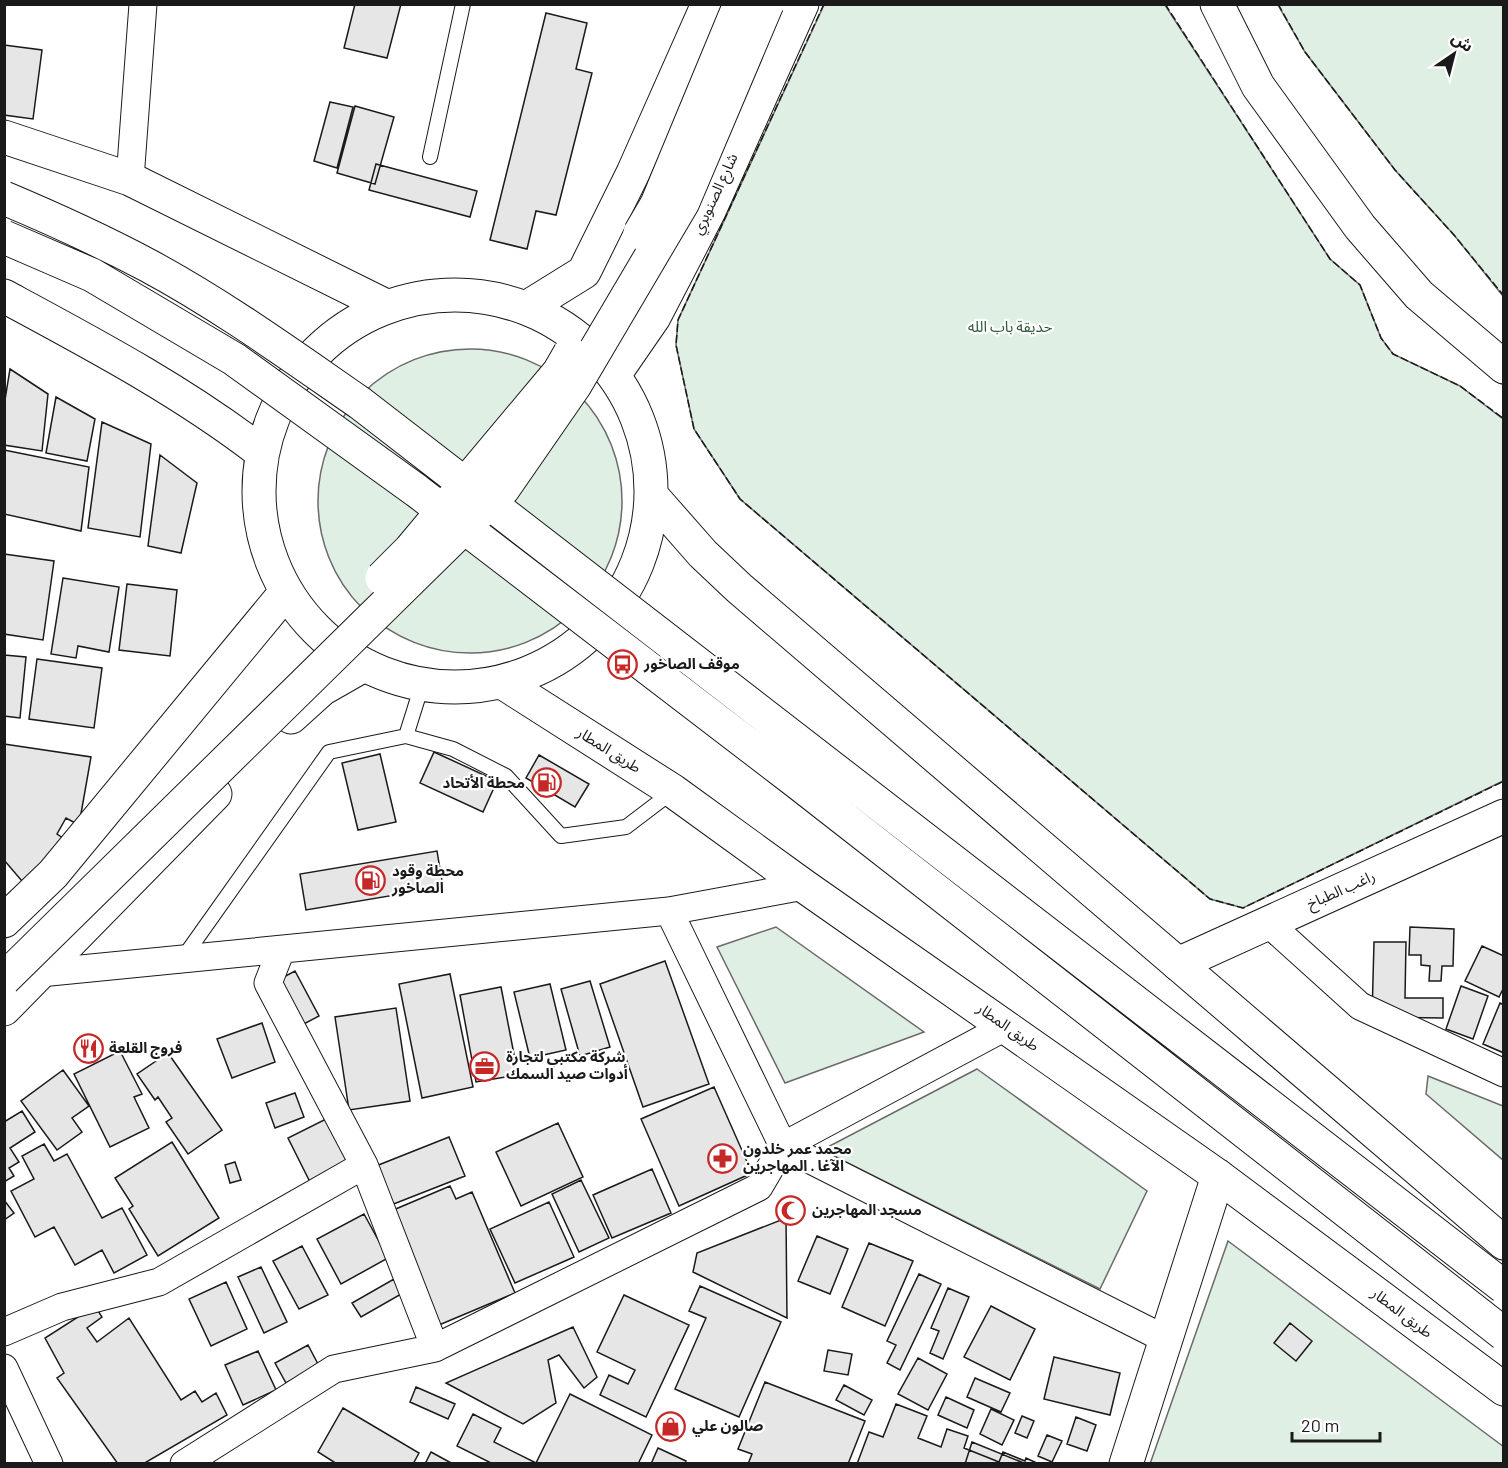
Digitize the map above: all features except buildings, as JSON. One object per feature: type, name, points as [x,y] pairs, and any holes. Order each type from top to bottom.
[{"type":"main road","points":[[526,308],[584,272],[633,173],[708,4]]},
{"type":"main road","points":[[4,954],[410,550],[559,372],[657,204],[740,4]]},
{"type":"main road","points":[[4,979],[503,489],[575,385],[683,202],[768,4]]},
{"type":"main road","name":"شارع الصنوبري","points":[[614,375],[654,316],[709,211],[802,4]]},
{"type":"main road","points":[[1217,4],[1258,86],[1360,227],[1419,296],[1503,367]]},
{"type":"main road","points":[[4,137],[130,179],[386,306]]},
{"type":"main road","points":[[633,173],[709,211]]},
{"type":"main road","points":[[4,198],[151,267],[258,332],[360,404],[1503,1287]]},
{"type":"main road","points":[[4,237],[92,275],[234,359],[417,491],[797,782],[1503,1334]]},
{"type":"main road","points":[[432,295],[480,296],[526,308],[575,335],[614,375],[643,432],[652,496],[646,536],[634,574],[613,608],[582,641],[544,666],[502,682],[462,688],[422,685],[392,677],[364,665],[333,646],[307,621],[286,592],[266,548],[258,501],[261,453],[285,390],[328,340],[386,306],[432,295]]},
{"type":"main road","points":[[4,296],[119,357],[222,422],[261,453]]},
{"type":"main road","points":[[652,496],[703,554],[739,588],[1503,1243]]},
{"type":"main road","points":[[4,921],[53,874],[286,592]]},
{"type":"main road","points":[[4,1010],[282,725],[322,689],[364,665]]},
{"type":"main road","name":"طريق المطار","points":[[502,682],[673,791],[804,886],[1007,1026],[1218,1176],[1503,1389]]},
{"type":"main road","name":"راغب الطباخ","points":[[1178,964],[1503,816]]},
{"type":"main road","points":[[1126,1464],[1218,1176]]},
{"type":"street","points":[[130,179],[143,4]]},
{"type":"street","points":[[40,973],[669,911],[804,886]]},
{"type":"street","points":[[669,911],[783,1146],[1165,1339]]},
{"type":"street","points":[[1268,923],[1360,1006],[1503,1073]]},
{"type":"street","points":[[281,950],[268,983],[364,1165],[435,1348]]},
{"type":"street","points":[[184,1464],[334,1370],[435,1348],[759,1187],[783,1146],[1007,1026]]},
{"type":"street","points":[[4,1332],[62,1307],[159,1282],[364,1165]]},
{"type":"street","points":[[4,1368],[49,1464]]},
{"type":"lane","points":[[430,157],[463,4]]},
{"type":"lane","points":[[406,735],[422,685]]},
{"type":"lane","points":[[181,960],[329,752],[406,735],[453,749],[506,776],[561,836],[626,827],[673,791]]},
{"type":"green space","name":"حديقة باب الله","points":[[824,5],[1165,5],[1330,259],[1360,285],[1381,338],[1393,354],[1460,386],[1503,419],[1503,781],[1243,908],[1210,899],[740,499],[694,429],[676,345],[678,320]]},
{"type":"green space","points":[[1278,5],[1503,5],[1503,296],[1454,235],[1395,170],[1305,52]]},
{"type":"green space","points":[[455,349],[485,349],[514,355],[542,367],[567,383],[588,404],[604,429],[616,457],[622,486],[622,516],[611,559],[597,586],[578,609],[555,628],[528,642],[485,653],[455,653],[426,647],[398,635],[373,619],[352,598],[336,573],[324,545],[318,516],[318,486],[324,457],[336,429],[352,404],[373,383],[398,367],[426,355]]},
{"type":"green space","points":[[776,927],[924,1032],[785,1083],[717,947]]},
{"type":"green space","points":[[977,1069],[1147,1191],[1100,1289],[822,1150]]},
{"type":"green space","points":[[1428,1076],[1503,1106],[1503,1160],[1426,1094]]},
{"type":"green space","points":[[1228,1241],[1504,1447],[1503,1464],[1150,1464]]},
{"type":"fence","points":[[824,4],[678,320],[676,345],[694,429],[740,499],[1210,899],[1243,908],[1504,781]]},
{"type":"fence","points":[[1165,4],[1330,259],[1360,285],[1381,338],[1393,354],[1460,386],[1504,419]]},
{"type":"fence","points":[[1278,4],[1305,52],[1395,170],[1454,235],[1504,296]]},
{"type":"place","name":"موقف الصاخور","points":[[623,664]]},
{"type":"place","name":"محطة الأتحاد","points":[[546,783]]},
{"type":"place","name":"محطة وقود الصاخور","points":[[371,880]]},
{"type":"place","name":"فروج القلعة","points":[[88,1048]]},
{"type":"place","name":"شركة مكتبي لتجارة أدوات صيد السمك","points":[[485,1066]]},
{"type":"place","name":"محمد عمر خلدون الآغا . المهاجرين","points":[[722,1158]]},
{"type":"place","name":"مسجد المهاجرين","points":[[791,1210]]},
{"type":"place","name":"صالون علي","points":[[671,1426]]}]
